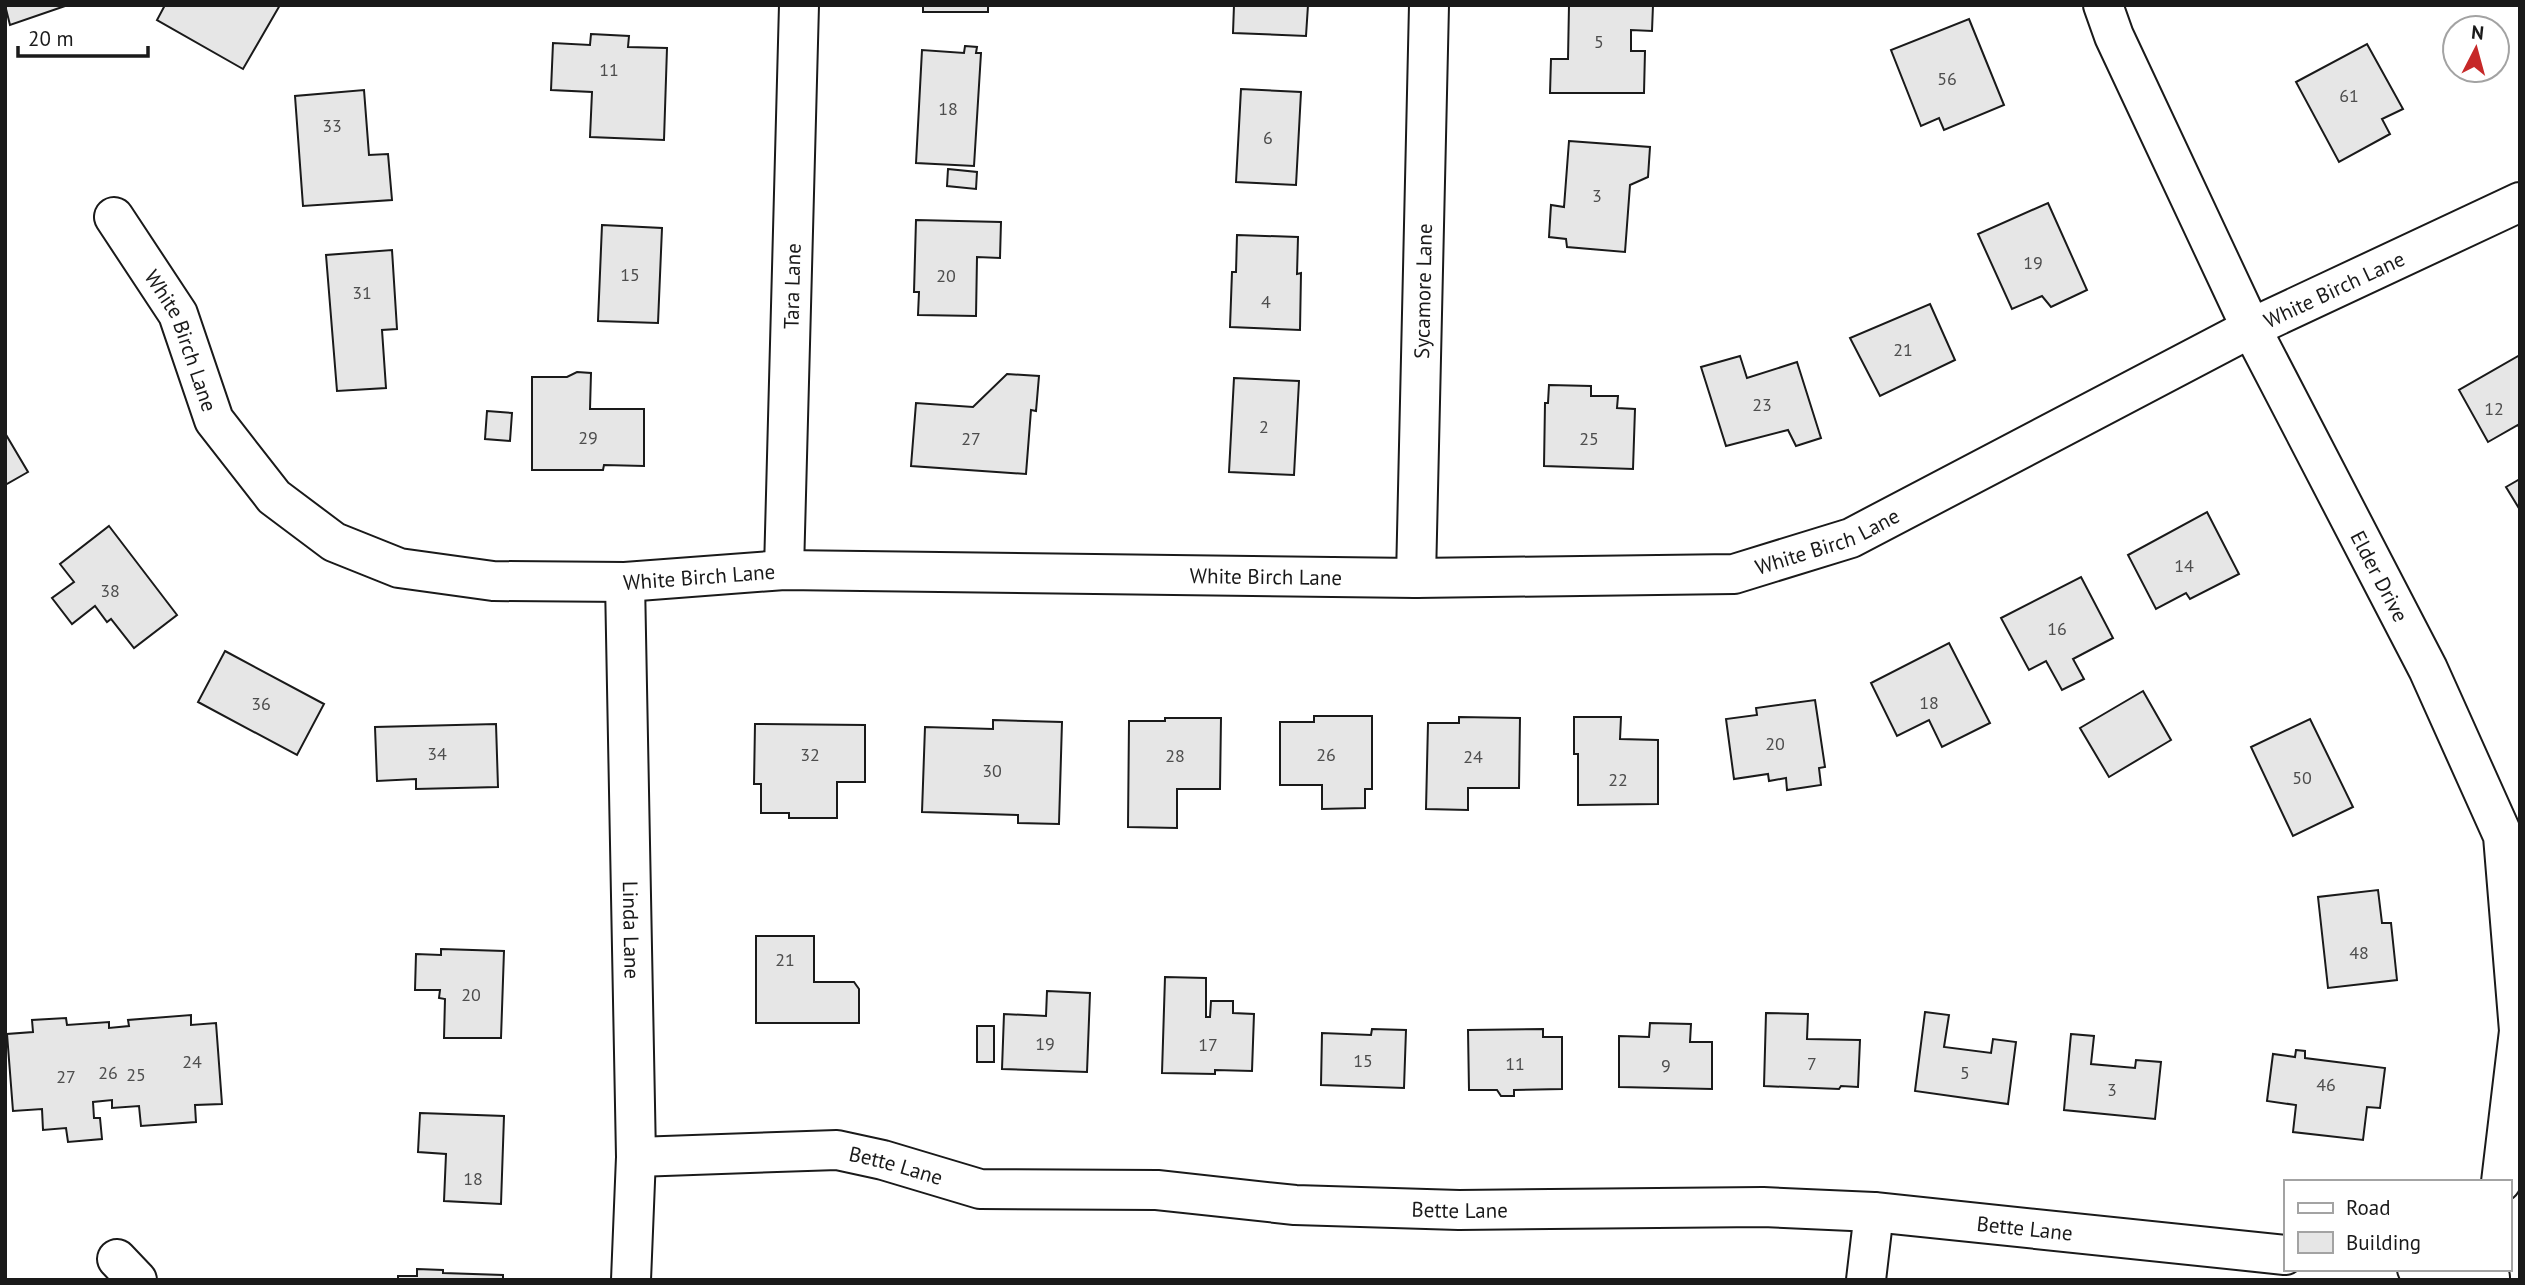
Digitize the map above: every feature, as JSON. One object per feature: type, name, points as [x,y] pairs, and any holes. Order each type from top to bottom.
[{"type":"street","name":"Tara Lane","points":[[784,570],[799,5]]},
{"type":"street","name":"Sycamore Lane","points":[[1416,578],[1429,5]]},
{"type":"street","name":"Elder Drive","points":[[2103,5],[2114,36],[2251,328],[2428,669],[2503,836],[2519,1031],[2501,1180]]},
{"type":"street","name":"White Birch Lane","points":[[114,216],[178,314],[214,420],[274,497],[334,542],[399,568],[493,581],[625,582],[784,570],[1416,578],[1734,574],[1851,538],[2251,328],[2520,202]]},
{"type":"street","name":"Linda Lane","points":[[625,582],[636,1157],[631,1280]]},
{"type":"street","name":"Bette Lane","points":[[636,1157],[837,1150],[883,1160],[980,1189],[1157,1190],[1295,1205],[1459,1210],[1763,1207],[1874,1212],[2284,1255]]},
{"type":"street","points":[[1866,1280],[1874,1212]]},
{"type":"street","points":[[2441,1271],[2490,1275]]},
{"type":"building","points":[[5,5],[68,5],[10,25]]},
{"type":"building","points":[[165,5],[280,5],[243,69],[157,20]]},
{"type":"building","points":[[923,5],[988,5],[988,12],[923,12]]},
{"type":"building","points":[[1234,5],[1308,5],[1306,36],[1233,33]]},
{"type":"building","points":[[1569,5],[1653,5],[1652,31],[1631,30],[1631,51],[1645,51],[1644,93],[1550,93],[1551,59],[1568,59]]},
{"type":"building","points":[[1969,19],[2004,105],[1944,130],[1939,118],[1921,126],[1891,50]]},
{"type":"building","points":[[591,34],[629,36],[628,47],[667,48],[664,140],[590,137],[592,92],[551,90],[553,43],[590,45]]},
{"type":"building","points":[[2367,44],[2403,109],[2382,119],[2390,134],[2339,162],[2296,82]]},
{"type":"building","points":[[965,46],[977,47],[976,53],[981,53],[974,166],[916,163],[922,50],[964,53]]},
{"type":"building","points":[[1241,89],[1301,92],[1296,185],[1236,182]]},
{"type":"building","points":[[364,90],[369,155],[388,154],[392,200],[303,206],[295,96]]},
{"type":"building","points":[[1569,141],[1650,147],[1648,177],[1630,185],[1625,252],[1567,247],[1566,239],[1549,237],[1551,205],[1564,207]]},
{"type":"building","points":[[948,169],[977,172],[976,189],[947,186]]},
{"type":"building","points":[[2048,203],[2087,290],[2051,307],[2042,296],[2012,309],[1978,234]]},
{"type":"building","points":[[916,220],[1001,222],[1000,258],[977,257],[976,316],[918,315],[919,292],[914,292]]},
{"type":"building","points":[[602,225],[662,228],[658,323],[598,321]]},
{"type":"building","points":[[1237,235],[1298,237],[1297,274],[1301,273],[1300,330],[1230,327],[1232,272],[1236,272]]},
{"type":"building","points":[[392,250],[397,329],[382,330],[386,388],[337,391],[326,255]]},
{"type":"building","points":[[1930,304],[1955,360],[1880,396],[1850,338]]},
{"type":"building","points":[[2520,355],[2520,429],[2518,425],[2488,442],[2459,390]]},
{"type":"building","points":[[1740,356],[1747,378],[1797,362],[1821,438],[1796,446],[1788,430],[1726,446],[1701,367]]},
{"type":"building","points":[[577,372],[591,373],[590,409],[644,409],[644,466],[604,465],[603,470],[532,470],[532,377],[567,377]]},
{"type":"building","points":[[1007,374],[1039,376],[1036,411],[1031,410],[1026,474],[911,466],[916,403],[973,407]]},
{"type":"building","points":[[1234,378],[1299,381],[1294,475],[1229,472]]},
{"type":"building","points":[[1549,385],[1591,386],[1591,396],[1618,396],[1617,408],[1635,409],[1633,469],[1544,466],[1545,403],[1548,403]]},
{"type":"building","points":[[487,411],[512,413],[510,441],[485,439]]},
{"type":"building","points":[[5,433],[28,472],[5,485]]},
{"type":"building","points":[[2520,479],[2520,510],[2506,487]]},
{"type":"building","points":[[2207,512],[2239,574],[2190,599],[2186,593],[2156,609],[2128,555]]},
{"type":"building","points":[[109,526],[177,615],[134,648],[111,619],[107,622],[95,606],[72,624],[52,598],[74,582],[60,564]]},
{"type":"building","points":[[2081,577],[2113,638],[2073,659],[2084,679],[2062,690],[2046,661],[2029,670],[2001,618]]},
{"type":"building","points":[[1949,643],[1990,723],[1942,747],[1929,720],[1897,736],[1871,683]]},
{"type":"building","points":[[225,651],[324,704],[297,755],[198,702]]},
{"type":"building","points":[[2143,691],[2171,740],[2109,777],[2080,728]]},
{"type":"building","points":[[1815,700],[1825,767],[1819,768],[1821,785],[1787,790],[1786,778],[1769,781],[1768,774],[1734,779],[1726,719],[1757,715],[1756,708]]},
{"type":"building","points":[[1314,716],[1372,716],[1372,789],[1365,789],[1365,808],[1322,809],[1322,785],[1280,785],[1280,722],[1314,722]]},
{"type":"building","points":[[1459,717],[1520,718],[1519,788],[1468,788],[1468,810],[1426,809],[1428,723],[1459,723]]},
{"type":"building","points":[[1574,717],[1621,717],[1620,739],[1658,740],[1658,804],[1578,805],[1578,754],[1574,754]]},
{"type":"building","points":[[1165,718],[1221,718],[1220,789],[1177,789],[1177,828],[1128,827],[1129,721],[1165,721]]},
{"type":"building","points":[[2310,719],[2353,807],[2293,836],[2251,747]]},
{"type":"building","points":[[993,720],[1062,722],[1059,824],[1018,823],[1018,815],[922,812],[925,727],[993,729]]},
{"type":"building","points":[[496,724],[498,787],[416,789],[416,779],[377,781],[375,727]]},
{"type":"building","points":[[755,724],[865,725],[865,782],[837,782],[837,818],[789,818],[789,813],[761,813],[761,784],[754,784]]},
{"type":"building","points":[[2378,890],[2382,923],[2391,923],[2397,980],[2328,988],[2318,897]]},
{"type":"building","points":[[756,936],[814,936],[814,982],[854,982],[859,989],[859,1023],[756,1023]]},
{"type":"building","points":[[441,949],[504,951],[501,1038],[444,1038],[445,999],[439,998],[440,990],[415,990],[416,954],[441,955]]},
{"type":"building","points":[[1165,977],[1206,978],[1206,1017],[1210,1017],[1211,1001],[1233,1001],[1233,1013],[1254,1014],[1252,1071],[1215,1070],[1215,1074],[1162,1073]]},
{"type":"building","points":[[1047,991],[1090,993],[1087,1072],[1002,1069],[1004,1014],[1046,1016]]},
{"type":"building","points":[[1925,1012],[1949,1015],[1944,1047],[1991,1053],[1993,1039],[2016,1042],[2008,1104],[1915,1091]]},
{"type":"building","points":[[1766,1013],[1808,1014],[1807,1039],[1860,1040],[1858,1087],[1841,1086],[1839,1089],[1764,1086]]},
{"type":"building","points":[[191,1015],[191,1025],[216,1023],[222,1104],[195,1105],[196,1122],[141,1126],[139,1106],[112,1108],[112,1100],[93,1102],[94,1118],[100,1118],[102,1139],[68,1142],[66,1128],[43,1130],[42,1109],[13,1111],[7,1034],[33,1032],[32,1020],[66,1018],[67,1025],[109,1022],[109,1028],[129,1026],[128,1020]]},
{"type":"building","points":[[1650,1023],[1691,1024],[1690,1042],[1712,1042],[1712,1089],[1619,1087],[1619,1036],[1649,1037]]},
{"type":"building","points":[[977,1026],[994,1026],[994,1062],[977,1062]]},
{"type":"building","points":[[1372,1029],[1406,1030],[1404,1088],[1321,1085],[1322,1033],[1371,1035]]},
{"type":"building","points":[[1543,1029],[1543,1037],[1562,1037],[1562,1089],[1514,1090],[1514,1096],[1501,1096],[1497,1090],[1469,1090],[1468,1030]]},
{"type":"building","points":[[2071,1034],[2094,1036],[2091,1064],[2135,1068],[2136,1060],[2161,1062],[2155,1119],[2064,1110]]},
{"type":"building","points":[[2296,1050],[2305,1051],[2305,1058],[2385,1068],[2380,1108],[2367,1107],[2363,1140],[2293,1132],[2296,1105],[2267,1101],[2273,1054],[2295,1057]]},
{"type":"building","points":[[420,1113],[504,1116],[501,1204],[444,1201],[446,1154],[418,1152]]},
{"type":"building","points":[[417,1269],[443,1270],[443,1273],[503,1275],[503,1280],[398,1280],[398,1276],[417,1276]]}]
